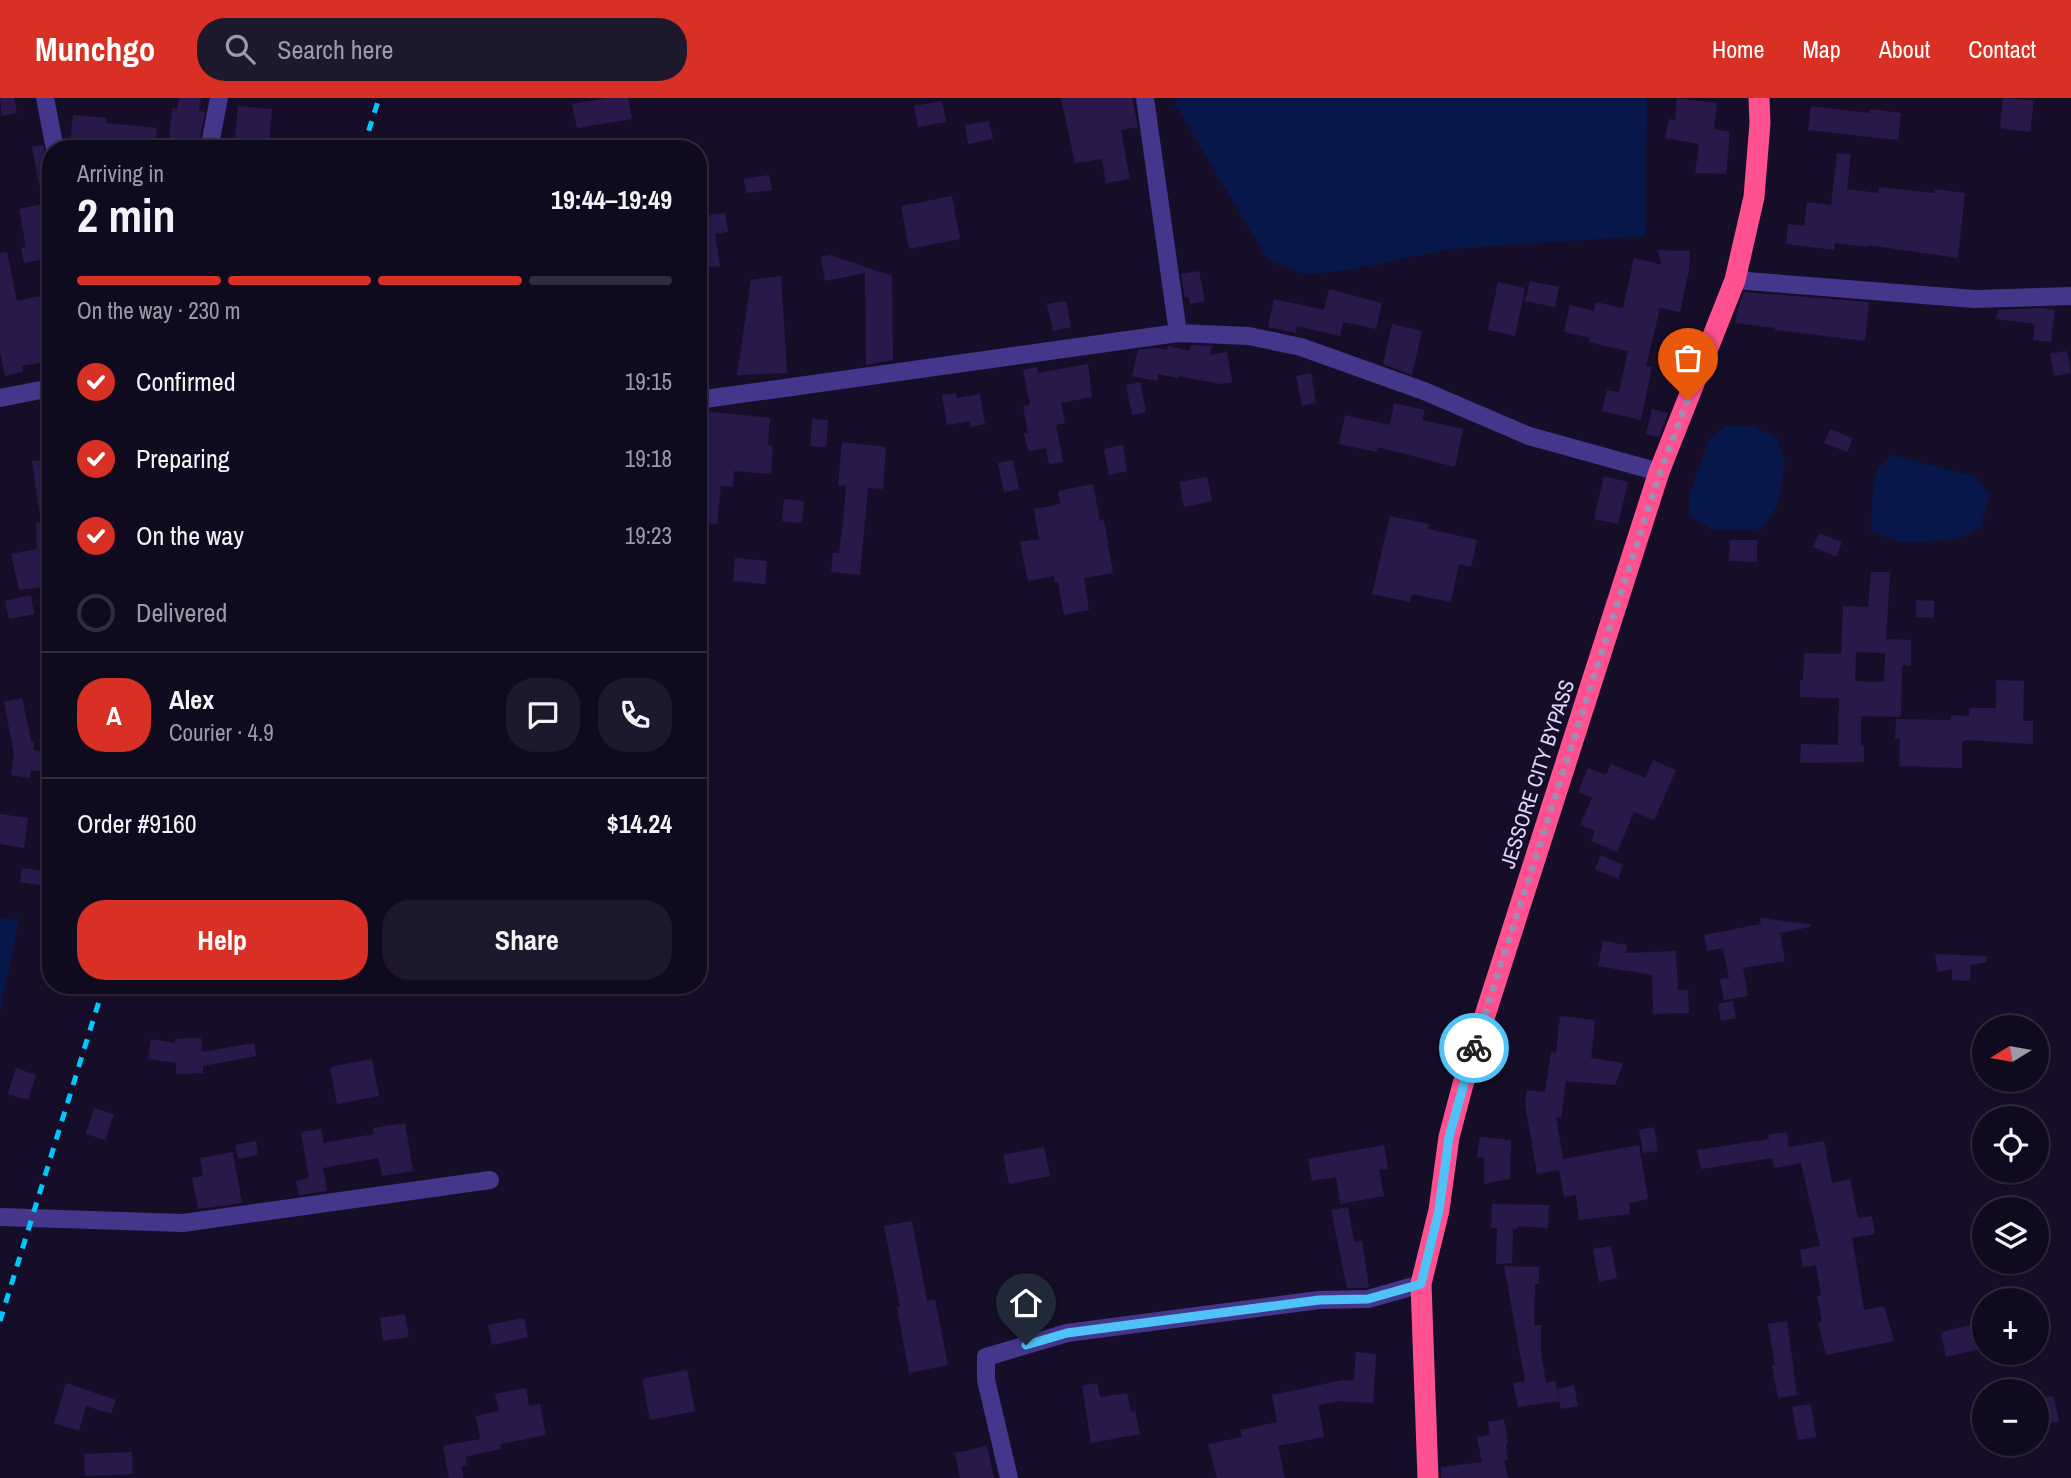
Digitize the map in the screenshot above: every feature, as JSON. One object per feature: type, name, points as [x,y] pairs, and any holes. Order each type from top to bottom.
[{"type":"highway","name":"JESSORE CITY BYPASS","points":[[1428,1478],[1421,1284],[1439,1210],[1449,1137],[1463,1084],[1660,472],[1735,280],[1754,197],[1760,123],[1759,98]]},
{"type":"street","points":[[45,98],[53,140]]},
{"type":"street","points":[[211,140],[219,98]]},
{"type":"street","points":[[1144,98],[1178,333]]},
{"type":"street","points":[[1735,280],[1974,299],[2071,296]]},
{"type":"street","points":[[707,399],[1178,333],[1249,336],[1300,346],[1424,391],[1529,436],[1660,472]]},
{"type":"street","points":[[0,398],[42,390]]},
{"type":"street","points":[[0,1217],[183,1223],[490,1180]]},
{"type":"street","points":[[1009,1478],[986,1380],[986,1357],[1067,1333],[1319,1300],[1368,1299],[1421,1284]]},
{"type":"shaded area","points":[[1176,98],[1647,98],[1645,236],[1451,249],[1353,269],[1305,275],[1268,260],[1175,104]]},
{"type":"shaded area","points":[[1727,426],[1754,426],[1777,438],[1785,465],[1777,505],[1763,529],[1713,530],[1689,516],[1689,497],[1709,439]]},
{"type":"shaded area","points":[[1892,455],[1977,477],[1989,496],[1980,528],[1957,539],[1901,543],[1871,530],[1873,492],[1878,468]]},
{"type":"shaded area","points":[[0,918],[19,920],[0,1010]]},
{"type":"building","points":[[0,98],[14,98],[17,113],[2,116]]},
{"type":"building","points":[[179,98],[201,98],[199,111],[205,112],[200,140],[169,140],[172,108],[177,109]]},
{"type":"building","points":[[607,98],[628,98],[632,119],[577,128],[572,104]]},
{"type":"building","points":[[1061,98],[1132,98],[1138,127],[1121,130],[1130,179],[1106,183],[1102,159],[1075,163]]},
{"type":"building","points":[[1677,98],[1717,103],[1714,129],[1730,132],[1726,174],[1695,173],[1699,144],[1665,138],[1669,119],[1675,120]]},
{"type":"building","points":[[2003,98],[2034,100],[2030,132],[2000,128]]},
{"type":"building","points":[[942,101],[946,122],[918,127],[914,106]]},
{"type":"building","points":[[238,106],[272,109],[269,140],[235,138]]},
{"type":"building","points":[[1811,106],[1869,113],[1870,109],[1901,113],[1898,140],[1808,130]]},
{"type":"building","points":[[73,115],[107,118],[106,123],[157,128],[156,140],[71,140]]},
{"type":"building","points":[[989,121],[993,139],[968,144],[965,125]]},
{"type":"building","points":[[42,145],[42,199],[32,147]]},
{"type":"building","points":[[1837,153],[1851,154],[1847,189],[1878,193],[1879,187],[1965,193],[1958,258],[1868,245],[1835,243],[1834,250],[1786,244],[1788,224],[1804,226],[1807,202],[1831,205]]},
{"type":"building","points":[[769,175],[772,190],[746,193],[744,179]]},
{"type":"building","points":[[952,196],[960,239],[909,249],[901,206]]},
{"type":"building","points":[[42,204],[42,260],[24,263],[21,248],[26,247],[19,209]]},
{"type":"building","points":[[725,213],[728,232],[715,234],[720,266],[707,268],[707,216]]},
{"type":"building","points":[[1657,250],[1690,251],[1689,270],[1680,312],[1660,308],[1646,366],[1652,367],[1641,420],[1602,411],[1607,390],[1619,392],[1628,351],[1589,342],[1590,338],[1564,332],[1570,305],[1594,311],[1596,302],[1623,308],[1634,258],[1662,265]]},
{"type":"building","points":[[7,252],[17,301],[42,296],[42,363],[22,366],[23,372],[5,376],[0,352],[0,253]]},
{"type":"building","points":[[830,255],[892,276],[893,360],[866,365],[865,273],[825,281],[821,257]]},
{"type":"building","points":[[1199,271],[1205,301],[1190,304],[1189,297],[1185,298],[1181,274]]},
{"type":"building","points":[[781,276],[787,373],[737,375],[751,280]]},
{"type":"building","points":[[1530,281],[1559,287],[1555,307],[1525,301]]},
{"type":"building","points":[[1498,282],[1525,288],[1515,336],[1488,330]]},
{"type":"building","points":[[1329,289],[1382,303],[1376,329],[1343,322],[1340,336],[1297,326],[1296,333],[1268,327],[1274,299],[1324,310]]},
{"type":"building","points":[[1744,292],[1869,302],[1865,341],[1735,323]]},
{"type":"building","points":[[1066,301],[1071,327],[1053,331],[1047,304]]},
{"type":"building","points":[[1998,310],[2055,310],[2051,342],[2033,340],[2035,324],[1996,319]]},
{"type":"building","points":[[1392,324],[1422,331],[1412,375],[1383,364]]},
{"type":"building","points":[[1191,345],[1212,346],[1209,355],[1227,352],[1232,382],[1219,384],[1158,374],[1157,381],[1132,376],[1138,350],[1167,350],[1168,346],[1189,351]]},
{"type":"building","points":[[2067,351],[2071,373],[2054,376],[2050,354]]},
{"type":"building","points":[[1088,364],[1092,397],[1061,403],[1065,423],[1056,425],[1063,462],[1049,464],[1046,448],[1028,451],[1023,406],[1030,405],[1023,370],[1037,367],[1038,373]]},
{"type":"building","points":[[1311,373],[1316,403],[1302,406],[1296,376]]},
{"type":"building","points":[[1140,382],[1146,412],[1132,415],[1126,385]]},
{"type":"building","points":[[956,393],[957,398],[980,394],[985,424],[971,427],[970,421],[947,425],[942,395]]},
{"type":"building","points":[[1394,403],[1425,410],[1422,420],[1463,429],[1455,467],[1378,447],[1377,452],[1339,444],[1345,415],[1390,425]]},
{"type":"building","points":[[1652,409],[1668,413],[1659,437],[1646,434]]},
{"type":"building","points":[[707,412],[770,418],[768,445],[773,446],[771,474],[734,471],[733,487],[721,486],[717,524],[707,523]]},
{"type":"building","points":[[812,419],[828,420],[826,447],[810,446]]},
{"type":"building","points":[[1830,429],[1853,438],[1847,452],[1824,443]]},
{"type":"building","points":[[842,442],[886,447],[883,489],[868,488],[860,575],[831,572],[833,553],[839,553],[843,522],[846,486],[838,485]]},
{"type":"building","points":[[1123,445],[1127,471],[1109,475],[1104,449]]},
{"type":"building","points":[[42,460],[42,587],[19,590],[11,554],[37,549],[36,523],[41,523],[32,461]]},
{"type":"building","points":[[1013,460],[1019,489],[1004,492],[998,463]]},
{"type":"building","points":[[1604,476],[1628,482],[1618,524],[1594,519]]},
{"type":"building","points":[[1207,477],[1212,501],[1184,507],[1179,482]]},
{"type":"building","points":[[1093,484],[1100,521],[1104,520],[1113,573],[1084,578],[1089,610],[1064,615],[1058,582],[1055,582],[1054,576],[1028,581],[1020,542],[1039,539],[1034,509],[1060,504],[1058,491]]},
{"type":"building","points":[[784,499],[804,501],[802,523],[782,521]]},
{"type":"building","points":[[1390,516],[1429,524],[1428,529],[1477,540],[1471,567],[1459,564],[1451,602],[1412,594],[1410,602],[1372,594]]},
{"type":"building","points":[[1819,533],[1842,542],[1836,557],[1813,547]]},
{"type":"building","points":[[1730,540],[1757,540],[1757,562],[1729,561]]},
{"type":"building","points":[[735,558],[767,561],[765,584],[733,581]]},
{"type":"building","points":[[1871,572],[1890,572],[1886,639],[1911,640],[1911,666],[1902,665],[1901,717],[1861,716],[1864,762],[1800,763],[1801,744],[1838,745],[1839,698],[1800,697],[1804,653],[1841,654],[1843,606],[1868,607]],"holes":[[[1856,652],[1885,653],[1884,682],[1855,681]]]},
{"type":"building","points":[[31,595],[34,614],[9,619],[5,601]]},
{"type":"building","points":[[1916,600],[1934,601],[1934,618],[1916,617]]},
{"type":"building","points":[[1996,680],[2024,681],[2023,721],[2033,721],[2033,744],[1966,740],[1962,742],[1962,768],[1899,766],[1900,739],[1895,739],[1896,719],[1951,720],[1951,715],[1969,716],[1970,708],[1996,708]]},
{"type":"building","points":[[22,698],[31,741],[34,742],[33,750],[42,752],[42,772],[31,770],[30,778],[11,775],[14,754],[4,702]]},
{"type":"building","points":[[1653,760],[1676,770],[1654,820],[1634,812],[1617,852],[1591,841],[1595,831],[1580,825],[1592,798],[1578,792],[1588,768],[1606,775],[1611,764],[1645,778]]},
{"type":"building","points":[[0,814],[28,818],[24,848],[0,844]]},
{"type":"building","points":[[1601,855],[1623,865],[1618,879],[1595,869]]},
{"type":"building","points":[[22,868],[42,871],[42,886],[20,882]]},
{"type":"building","points":[[1760,918],[1810,924],[1810,927],[1780,933],[1785,961],[1743,968],[1748,996],[1724,1000],[1720,979],[1729,978],[1723,948],[1707,951],[1704,935],[1761,924]]},
{"type":"building","points":[[1603,941],[1627,945],[1626,953],[1676,951],[1678,990],[1688,990],[1689,1013],[1653,1014],[1652,975],[1598,966]]},
{"type":"building","points":[[1935,954],[1987,956],[1987,962],[1971,965],[1970,981],[1952,980],[1952,969],[1938,972]]},
{"type":"building","points":[[1733,1001],[1736,1018],[1721,1021],[1718,1004]]},
{"type":"building","points":[[1560,1016],[1595,1020],[1591,1058],[1623,1063],[1615,1085],[1566,1081],[1561,1118],[1556,1117],[1563,1159],[1639,1145],[1648,1199],[1629,1203],[1630,1214],[1579,1220],[1576,1195],[1564,1197],[1559,1170],[1537,1174],[1525,1103],[1527,1090],[1545,1092],[1551,1052],[1556,1053]]},
{"type":"building","points":[[201,1038],[202,1052],[254,1043],[256,1056],[203,1066],[203,1073],[176,1074],[176,1063],[148,1059],[151,1039],[175,1043],[175,1039]]},
{"type":"building","points":[[372,1059],[379,1096],[337,1104],[330,1067]]},
{"type":"building","points":[[16,1068],[36,1075],[28,1100],[8,1094]]},
{"type":"building","points":[[94,1108],[114,1114],[105,1140],[86,1134]]},
{"type":"building","points":[[405,1123],[413,1171],[382,1176],[378,1158],[323,1168],[327,1191],[299,1195],[296,1181],[309,1178],[301,1132],[321,1129],[324,1143],[374,1134],[373,1128]]},
{"type":"building","points":[[1654,1127],[1658,1151],[1643,1153],[1639,1130]]},
{"type":"building","points":[[1787,1132],[1789,1147],[1824,1141],[1832,1183],[1850,1179],[1858,1218],[1872,1216],[1875,1234],[1852,1238],[1864,1310],[1884,1306],[1894,1341],[1826,1355],[1818,1323],[1822,1322],[1817,1296],[1821,1295],[1816,1265],[1803,1267],[1800,1250],[1820,1246],[1801,1163],[1774,1168],[1772,1158],[1701,1169],[1697,1150],[1769,1139],[1768,1135]]},
{"type":"building","points":[[1480,1137],[1511,1140],[1510,1179],[1484,1184],[1484,1158],[1477,1157]]},
{"type":"building","points":[[256,1141],[258,1155],[238,1159],[235,1145]]},
{"type":"building","points":[[1384,1145],[1388,1169],[1379,1170],[1384,1196],[1340,1204],[1336,1177],[1312,1181],[1308,1159]]},
{"type":"building","points":[[1044,1147],[1050,1176],[1009,1184],[1003,1155]]},
{"type":"building","points":[[233,1152],[242,1203],[198,1209],[192,1178],[203,1176],[200,1158]]},
{"type":"building","points":[[1492,1204],[1549,1205],[1548,1228],[1517,1226],[1517,1229],[1513,1229],[1512,1263],[1496,1264],[1497,1228],[1491,1228]]},
{"type":"building","points":[[1348,1207],[1354,1242],[1362,1241],[1369,1287],[1366,1288],[1347,1288],[1331,1210]]},
{"type":"building","points":[[912,1221],[927,1301],[935,1299],[948,1365],[909,1373],[897,1307],[900,1306],[884,1226]]},
{"type":"building","points":[[1611,1246],[1617,1278],[1599,1282],[1593,1249]]},
{"type":"building","points":[[1504,1266],[1539,1267],[1539,1284],[1535,1284],[1534,1325],[1541,1325],[1541,1353],[1546,1383],[1555,1381],[1559,1401],[1518,1407],[1513,1383],[1525,1381]]},
{"type":"building","points":[[405,1314],[409,1337],[383,1341],[380,1318]]},
{"type":"building","points":[[524,1318],[528,1337],[492,1345],[488,1325]]},
{"type":"building","points":[[1787,1321],[1797,1395],[1778,1398],[1768,1324]]},
{"type":"building","points":[[1972,1325],[1972,1351],[1946,1357],[1941,1332]]},
{"type":"building","points":[[1356,1352],[1376,1354],[1373,1403],[1340,1401],[1318,1405],[1324,1437],[1278,1446],[1285,1478],[1217,1478],[1208,1444],[1242,1437],[1240,1430],[1277,1422],[1272,1395],[1344,1380],[1354,1381]]},
{"type":"building","points":[[687,1370],[695,1411],[650,1420],[642,1379]]},
{"type":"building","points":[[66,1383],[116,1400],[111,1414],[86,1406],[79,1431],[54,1423]]},
{"type":"building","points":[[1097,1383],[1100,1397],[1127,1393],[1131,1412],[1135,1411],[1140,1434],[1091,1443],[1082,1386]]},
{"type":"building","points":[[1574,1385],[1578,1406],[1561,1409],[1557,1389]]},
{"type":"building","points":[[526,1388],[529,1406],[540,1404],[546,1435],[500,1444],[501,1449],[465,1457],[467,1465],[462,1466],[463,1478],[449,1478],[443,1446],[480,1439],[476,1416],[499,1411],[495,1394]]},
{"type":"building","points":[[2053,1396],[2059,1421],[2049,1423],[2049,1397]]},
{"type":"building","points":[[1811,1404],[1816,1437],[1798,1440],[1792,1407]]},
{"type":"building","points":[[1504,1419],[1508,1459],[1504,1460],[1508,1478],[1441,1478],[1441,1467],[1482,1462],[1477,1437],[1490,1435],[1488,1422]]},
{"type":"building","points":[[987,1446],[994,1478],[960,1478],[955,1453]]},
{"type":"building","points":[[132,1452],[133,1474],[85,1476],[84,1454]]},
{"type":"railway","points":[[366,140],[379,98]]},
{"type":"railway","points":[[0,1321],[101,994]]},
{"type":"way so far","points":[[1474,1048],[1660,472],[1688,400]]},
{"type":"route","points":[[1026,1345],[1067,1333],[1319,1300],[1368,1299],[1421,1284],[1439,1210],[1449,1137],[1474,1048]]}]
